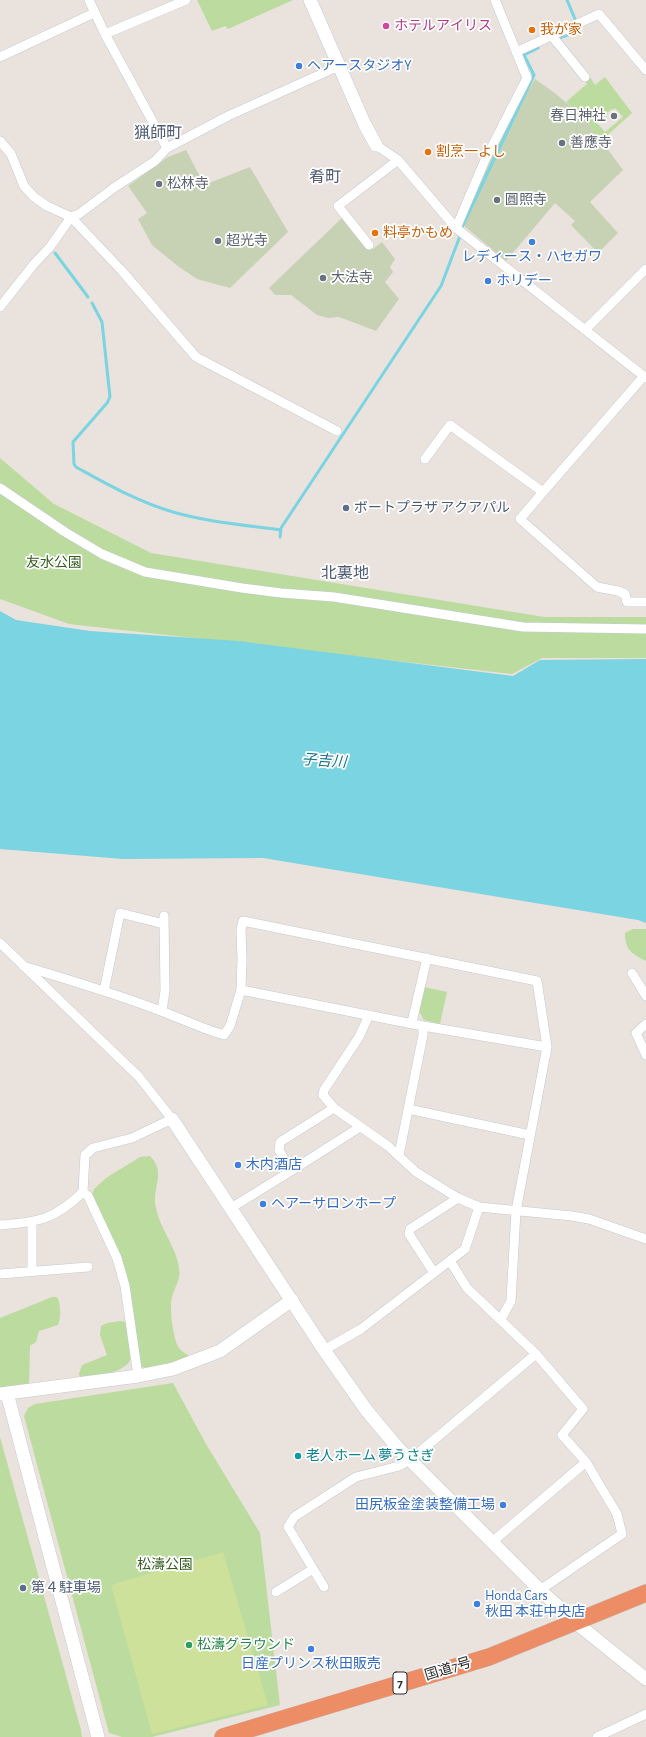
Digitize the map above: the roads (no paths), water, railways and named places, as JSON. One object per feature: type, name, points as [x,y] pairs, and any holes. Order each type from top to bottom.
[{"type":"highway","name":"国道7号","points":[[223,1737],[489,1656],[646,1593]]},
{"type":"street","points":[[89,0],[105,34],[168,148]]},
{"type":"street","points":[[105,34],[186,0]]},
{"type":"street","points":[[310,0],[365,125],[376,144],[398,160],[456,228],[645,377],[520,519],[597,586],[626,594],[627,602],[646,602]]},
{"type":"street","points":[[456,228],[485,160],[527,78],[494,0]]},
{"type":"street","points":[[0,57],[94,13]]},
{"type":"street","points":[[516,52],[599,14],[646,70]]},
{"type":"street","points":[[552,36],[585,77]]},
{"type":"street","points":[[0,307],[34,264],[50,247],[71,217],[79,214],[115,187],[155,161],[168,148],[228,116],[339,66]]},
{"type":"street","points":[[0,141],[11,154],[24,186],[34,197],[48,206],[71,217],[122,271],[196,357],[337,431]]},
{"type":"street","points":[[369,245],[338,206],[398,160]]},
{"type":"street","points":[[584,330],[646,269]]},
{"type":"street","points":[[425,459],[450,425],[543,492]]},
{"type":"street","points":[[0,488],[65,532],[96,550],[145,572],[236,587],[282,593],[334,597],[524,627],[646,629]]},
{"type":"street","points":[[104,991],[120,913],[164,920],[165,992],[162,1011]]},
{"type":"street","points":[[23,966],[104,991],[224,1035],[230,1026],[241,990],[241,930],[243,921],[537,981],[547,1047],[516,1211],[511,1301],[501,1319]]},
{"type":"street","points":[[0,942],[139,1077],[172,1119],[324,1350],[367,1411],[410,1460],[540,1590],[575,1622],[646,1679]]},
{"type":"street","points":[[412,1022],[427,958]]},
{"type":"street","points":[[632,973],[646,996]]},
{"type":"street","points":[[241,990],[412,1022],[423,1026],[547,1047]]},
{"type":"street","points":[[369,1015],[359,1037],[324,1090],[323,1095],[334,1108],[399,1155],[416,1172],[458,1198],[480,1207],[589,1219],[646,1239]]},
{"type":"street","points":[[646,1024],[636,1033],[646,1055]]},
{"type":"street","points":[[399,1155],[423,1035],[423,1026]]},
{"type":"street","points":[[290,1171],[279,1150],[280,1142],[334,1108]]},
{"type":"street","points":[[408,1109],[530,1135]]},
{"type":"street","points":[[0,1225],[32,1222],[47,1218],[73,1202],[83,1192],[85,1156],[94,1148],[132,1138],[172,1119]]},
{"type":"street","points":[[231,1208],[360,1127]]},
{"type":"street","points":[[83,1192],[88,1196],[117,1258],[125,1286],[138,1376]]},
{"type":"street","points":[[434,1273],[409,1234],[410,1229],[458,1198]]},
{"type":"street","points":[[324,1350],[361,1329],[465,1249],[480,1207]]},
{"type":"street","points":[[32,1222],[32,1271]]},
{"type":"street","points":[[450,1261],[467,1288],[536,1354],[583,1409],[562,1435],[586,1462],[617,1514],[622,1534],[540,1590]]},
{"type":"street","points":[[0,1274],[88,1267]]},
{"type":"street","points":[[98,1737],[4,1394],[138,1376],[173,1369],[220,1351],[292,1300]]},
{"type":"street","points":[[324,1587],[288,1527],[294,1517],[356,1477],[399,1466],[410,1460],[536,1354]]},
{"type":"street","points":[[492,1542],[586,1462]]},
{"type":"street","points":[[276,1592],[313,1569]]},
{"type":"street","points":[[597,1737],[646,1714]]},
{"type":"water","name":"子吉川","points":[[0,611],[16,620],[90,631],[238,641],[513,676],[540,660],[646,659],[646,923],[638,920],[263,858],[123,859],[0,849]]},
{"type":"waterway","points":[[567,0],[575,19]]},
{"type":"waterway","points":[[559,38],[573,33]]},
{"type":"waterway","points":[[461,229],[534,75],[524,55],[538,48]]},
{"type":"waterway","points":[[280,537],[281,528],[441,286],[460,236]]},
{"type":"waterway","points":[[55,253],[88,297]]},
{"type":"waterway","points":[[92,303],[102,322],[110,397],[107,403],[73,442],[74,464],[76,467],[135,498],[173,512],[213,521],[281,530]]},
{"type":"place","name":"ホテルアイリス","points":[[386,26]]},
{"type":"place","name":"我が家","points":[[532,30]]},
{"type":"place","name":"ヘアースタジオY","points":[[299,66]]},
{"type":"place","name":"春日神社","points":[[614,116]]},
{"type":"place","name":"善應寺","points":[[562,143]]},
{"type":"place","name":"割烹一よし","points":[[428,152]]},
{"type":"place","name":"松林寺","points":[[159,184]]},
{"type":"place","name":"圓照寺","points":[[497,200]]},
{"type":"place","name":"料亭かもめ","points":[[375,233]]},
{"type":"place","name":"超光寺","points":[[218,241]]},
{"type":"place","name":"レディース・ハセガワ","points":[[532,242]]},
{"type":"place","name":"大法寺","points":[[323,278]]},
{"type":"place","name":"ホリデー","points":[[488,281]]},
{"type":"place","name":"ボートプラザ アクアパル","points":[[346,508]]},
{"type":"place","name":"木内酒店","points":[[238,1165]]},
{"type":"place","name":"ヘアーサロンホープ","points":[[263,1204]]},
{"type":"place","name":"老人ホーム 夢うさぎ","points":[[298,1456]]},
{"type":"place","name":"田尻板金塗装整備工場","points":[[503,1505]]},
{"type":"place","name":"第４駐車場","points":[[23,1588]]},
{"type":"place","name":"Honda Cars 秋田 本荘中央店","points":[[477,1604]]},
{"type":"place","name":"松濤グラウンド","points":[[189,1645]]},
{"type":"place","name":"日産プリンス秋田販売","points":[[311,1649]]},
{"type":"district","name":"猟師町","points":[[158,133]]},
{"type":"district","name":"肴町","points":[[325,177]]},
{"type":"district","name":"北裏地","points":[[345,573]]},
{"type":"park label","name":"友水公園","points":[[54,563]]},
{"type":"park label","name":"松濤公園","points":[[165,1565]]}]
